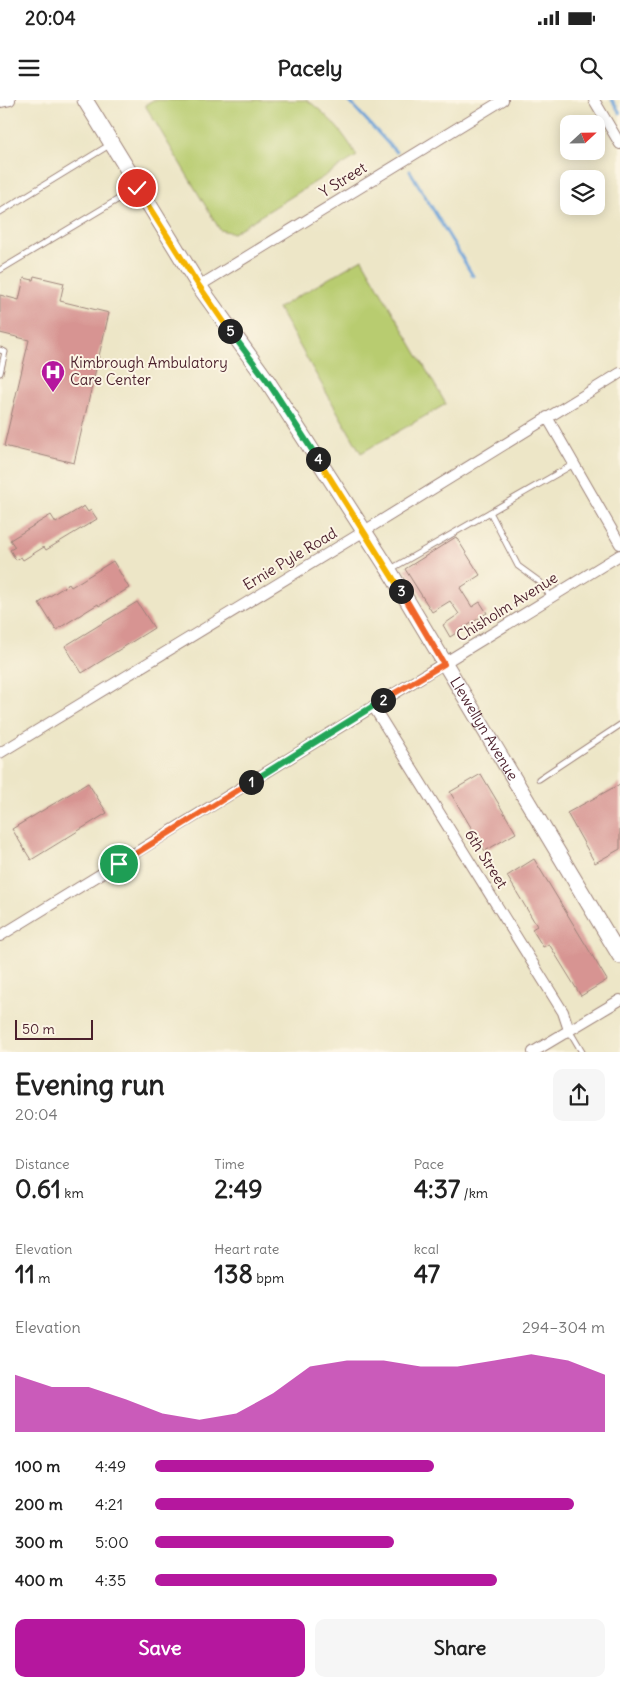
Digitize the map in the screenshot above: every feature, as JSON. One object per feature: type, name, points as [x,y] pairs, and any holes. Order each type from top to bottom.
[{"type":"street","points":[[0,102],[10,100]]},
{"type":"street","name":"Llewellyn Avenue","points":[[85,100],[137,188],[199,286],[274,390],[389,570],[620,956]]},
{"type":"street","name":"Y Street","points":[[199,286],[503,100]]},
{"type":"street","points":[[594,100],[620,144]]},
{"type":"street","name":"Ernie Pyle Road","points":[[0,753],[620,373]]},
{"type":"street","points":[[547,417],[620,544]]},
{"type":"street","name":"Chisholm Avenue","points":[[0,936],[620,555]]},
{"type":"street","name":"6th Street","points":[[374,706],[563,1012],[569,1030]]},
{"type":"street","points":[[533,1052],[620,1000]]},
{"type":"lane","points":[[0,212],[112,144]]},
{"type":"lane","points":[[0,270],[137,188]]},
{"type":"lane","points":[[0,350],[5,352],[0,373]]},
{"type":"lane","points":[[389,570],[574,464]]},
{"type":"lane","points":[[490,512],[518,566],[540,582],[552,597]]},
{"type":"lane","points":[[539,779],[620,726]]},
{"type":"lane","points":[[569,1030],[582,1052]]},
{"type":"green space","points":[[153,100],[307,100],[335,125],[357,156],[233,233],[220,230],[145,105]]},
{"type":"green space","points":[[362,259],[446,404],[361,453],[278,308]]},
{"type":"building","name":"Kimbrough Ambulatory Care Center","points":[[34,276],[64,283],[60,301],[109,313],[74,463],[4,446],[29,340],[0,333],[0,295],[19,300],[24,278],[33,280]]},
{"type":"building","points":[[84,506],[88,512],[91,510],[97,519],[46,550],[44,547],[23,560],[21,557],[16,560],[10,550],[15,547],[10,540],[51,515],[56,523]]},
{"type":"building","points":[[456,537],[480,575],[460,588],[472,607],[480,602],[487,613],[450,637],[443,625],[459,614],[450,601],[432,612],[405,569]]},
{"type":"building","points":[[113,561],[129,588],[99,606],[98,604],[56,630],[39,603],[69,584],[71,587]]},
{"type":"building","points":[[137,602],[154,628],[82,673],[65,646]]},
{"type":"building","points":[[481,774],[516,833],[485,851],[450,792]]},
{"type":"building","points":[[88,783],[107,813],[31,860],[12,829]]},
{"type":"building","points":[[620,784],[620,849],[595,863],[567,813]]},
{"type":"building","points":[[534,859],[607,980],[581,996],[549,944],[543,947],[532,929],[537,926],[507,876]]},
{"type":"waterway","points":[[348,100],[396,152]]},
{"type":"waterway","points":[[612,100],[620,113]]},
{"type":"waterway","points":[[410,171],[473,276]]},
{"type":"place","name":"Kimbrough Ambulatory Care Center","points":[[53,393]]},
{"type":"route","points":[[119,864],[444,664],[389,570],[295,422],[199,286],[137,188]]}]
